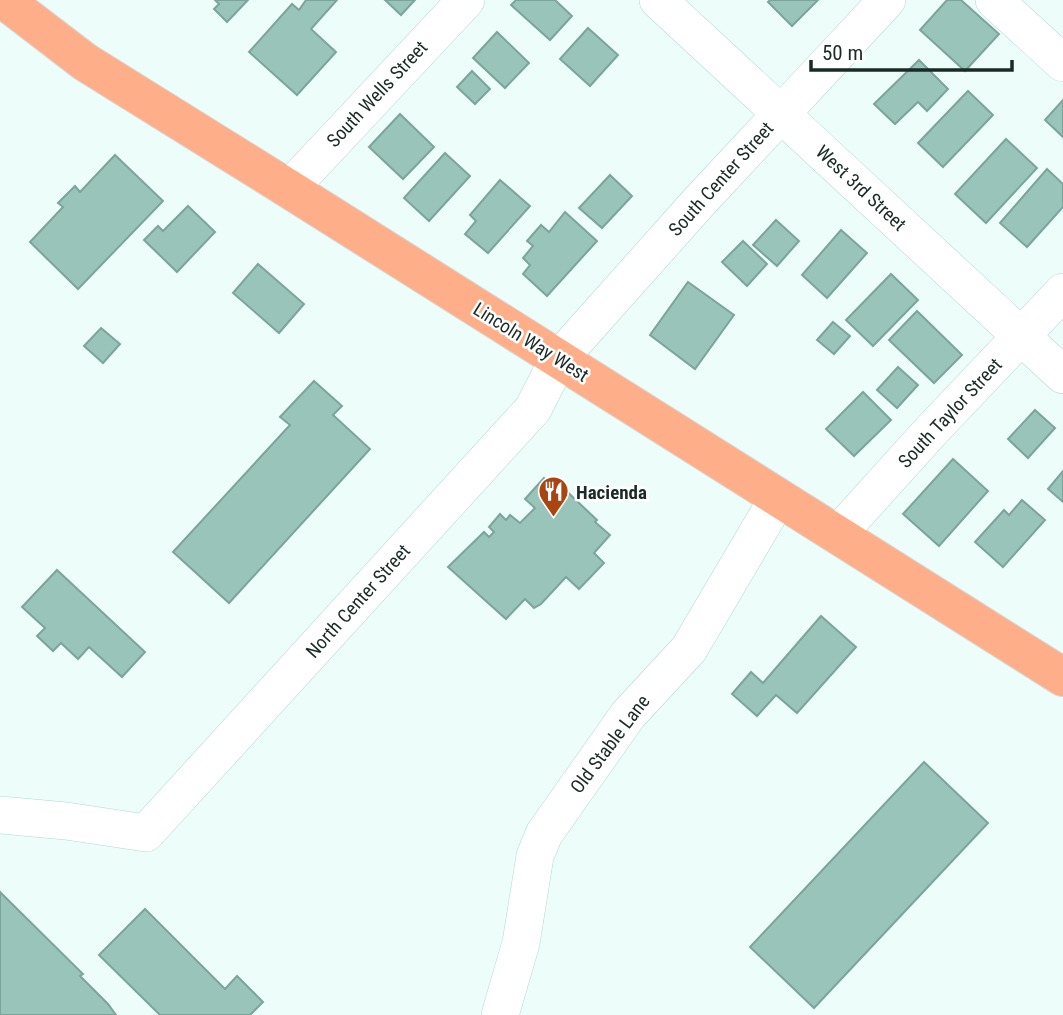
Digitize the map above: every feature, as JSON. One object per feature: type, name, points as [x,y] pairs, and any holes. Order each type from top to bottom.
[{"type":"main road","name":"Lincoln Way West","points":[[4,0],[96,69],[1063,677]]},
{"type":"street","name":"South Wells Street","points":[[289,189],[466,0]]},
{"type":"street","name":"West 3rd Street","points":[[658,0],[1063,375]]},
{"type":"street","name":"South Center Street","points":[[558,360],[887,0]]},
{"type":"street","points":[[994,0],[1063,63]]},
{"type":"street","name":"South Taylor Street","points":[[837,535],[1063,292]]},
{"type":"street","name":"North Center Street","points":[[0,815],[66,821],[146,833],[533,409],[558,360]]},
{"type":"street","name":"Old Stable Lane","points":[[500,1015],[521,943],[535,856],[544,834],[628,715],[689,649],[778,498]]},
{"type":"building","points":[[215,0],[248,0],[227,22],[214,9],[219,4]]},
{"type":"building","points":[[306,0],[337,0],[311,29],[336,52],[297,95],[249,52],[292,4],[299,10]]},
{"type":"building","points":[[385,0],[415,0],[401,15]]},
{"type":"building","points":[[516,0],[555,0],[572,16],[550,40],[511,5]]},
{"type":"building","points":[[818,0],[792,26],[768,2]]},
{"type":"building","points":[[947,0],[961,0],[999,34],[965,71],[920,30]]},
{"type":"building","points":[[588,28],[618,55],[590,86],[560,59]]},
{"type":"building","points":[[497,32],[529,63],[505,88],[473,58]]},
{"type":"building","points":[[919,60],[948,89],[927,111],[918,102],[895,124],[874,104]]},
{"type":"building","points":[[472,71],[490,89],[475,104],[457,87]]},
{"type":"building","points":[[968,91],[993,115],[943,167],[918,143]]},
{"type":"building","points":[[1063,100],[1063,137],[1045,120]]},
{"type":"building","points":[[400,114],[434,147],[403,179],[369,147]]},
{"type":"building","points":[[1006,139],[1037,168],[986,223],[955,194]]},
{"type":"building","points":[[445,153],[470,176],[429,221],[404,198]]},
{"type":"building","points":[[115,155],[163,201],[78,289],[30,242],[63,207],[58,203],[75,186],[80,192]]},
{"type":"building","points":[[1047,169],[1063,184],[1063,207],[1027,247],[1000,223]]},
{"type":"building","points":[[610,175],[632,196],[602,228],[579,208]]},
{"type":"building","points":[[500,180],[530,206],[488,253],[465,234],[476,221],[470,215]]},
{"type":"building","points":[[188,206],[215,232],[177,272],[144,240],[158,226],[163,231]]},
{"type":"building","points":[[565,212],[597,241],[547,296],[523,274],[530,265],[523,258],[533,246],[527,241],[541,225],[549,232]]},
{"type":"building","points":[[776,220],[799,241],[777,266],[753,245]]},
{"type":"building","points":[[841,230],[867,253],[827,298],[802,275]]},
{"type":"building","points":[[743,241],[767,264],[747,286],[722,262]]},
{"type":"building","points":[[258,264],[304,304],[279,333],[233,293]]},
{"type":"building","points":[[891,274],[918,300],[873,346],[846,320]]},
{"type":"building","points":[[688,282],[734,315],[695,369],[650,335]]},
{"type":"building","points":[[917,311],[962,355],[934,383],[889,340]]},
{"type":"building","points":[[833,322],[850,336],[834,354],[817,340]]},
{"type":"building","points":[[101,328],[120,344],[103,363],[84,346]]},
{"type":"building","points":[[898,367],[918,385],[897,408],[877,390]]},
{"type":"building","points":[[314,381],[342,406],[333,415],[370,449],[229,603],[173,552],[290,425],[280,417]]},
{"type":"building","points":[[863,392],[891,420],[854,456],[826,429]]},
{"type":"building","points":[[1035,410],[1055,428],[1028,458],[1008,439]]},
{"type":"building","points":[[953,459],[988,491],[939,546],[903,514]]},
{"type":"building","points":[[1063,471],[1063,502],[1048,489]]},
{"type":"building","points":[[544,478],[555,488],[559,484],[610,535],[594,553],[604,563],[579,589],[566,577],[541,604],[534,608],[525,599],[506,619],[448,567],[484,532],[489,537],[494,532],[489,527],[500,514],[506,520],[510,515],[520,523],[535,508],[525,499]]},
{"type":"building","points":[[1022,500],[1045,520],[1003,567],[975,542],[1004,510],[1009,515]]},
{"type":"building","points":[[57,570],[145,652],[122,677],[89,647],[78,659],[61,643],[53,651],[37,636],[45,628],[22,607]]},
{"type":"building","points":[[821,616],[856,647],[797,713],[776,695],[757,716],[732,694],[751,672],[763,683]]},
{"type":"building","points":[[924,762],[988,823],[814,1008],[750,947]]},
{"type":"building","points":[[0,892],[83,974],[80,976],[116,1015],[0,1015]]},
{"type":"building","points":[[145,909],[225,989],[237,976],[263,1002],[250,1015],[160,1015],[99,955]]},
{"type":"place","name":"Hacienda","points":[[553,519]]}]
